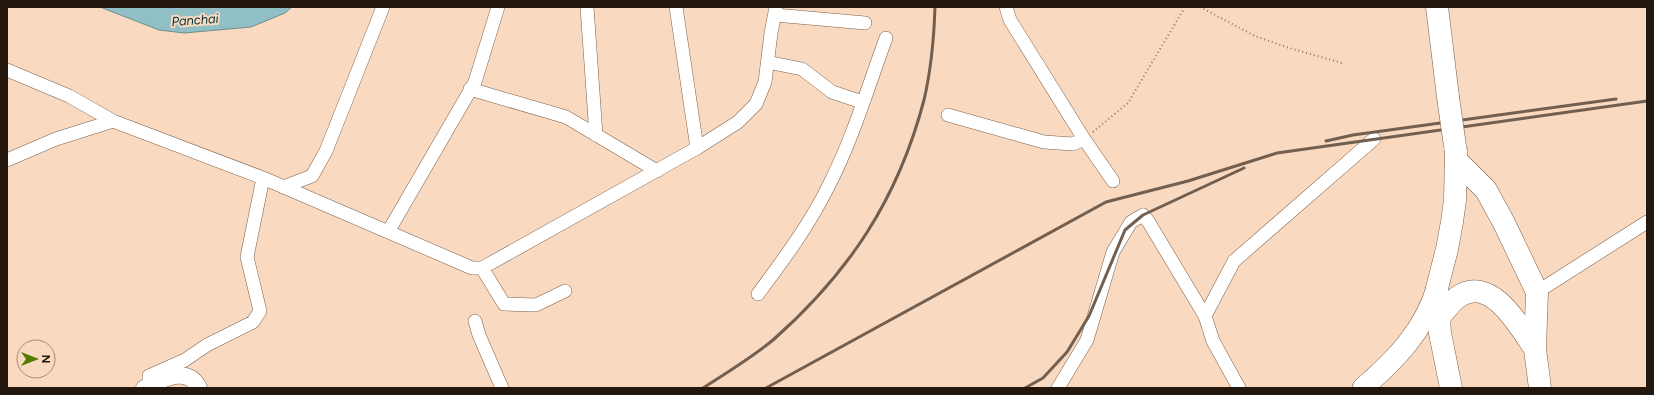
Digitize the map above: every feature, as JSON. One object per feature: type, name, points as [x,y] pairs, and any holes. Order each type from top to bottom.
[{"type":"highway","points":[[1428,7],[1443,61]]},
{"type":"highway","points":[[1437,7],[1456,153],[1454,200],[1447,249],[1437,288],[1439,325],[1451,388]]},
{"type":"highway","points":[[1456,153],[1486,190],[1504,223],[1537,292],[1535,349],[1540,388]]},
{"type":"highway","points":[[1439,325],[1458,298],[1470,292],[1487,293],[1507,310],[1535,349]]},
{"type":"main road","points":[[1363,388],[1385,369],[1416,334],[1437,288]]},
{"type":"street","points":[[283,187],[312,176],[326,151],[383,7]]},
{"type":"street","points":[[388,232],[475,82],[498,7]]},
{"type":"street","points":[[587,7],[596,135]]},
{"type":"street","points":[[676,7],[697,148]]},
{"type":"street","points":[[1006,7],[1010,20],[1112,181]]},
{"type":"street","points":[[7,70],[68,96],[113,121],[262,178],[472,268],[482,268],[657,171],[738,122],[756,104],[765,82],[775,11],[865,23]]},
{"type":"street","points":[[758,294],[794,245],[829,185],[886,38]]},
{"type":"street","points":[[767,62],[802,69],[832,92],[862,102]]},
{"type":"street","points":[[470,89],[566,117],[657,171]]},
{"type":"street","points":[[948,115],[1044,142],[1073,144],[1084,139]]},
{"type":"street","points":[[7,160],[56,139],[113,121]]},
{"type":"street","points":[[1205,316],[1234,261],[1374,139]]},
{"type":"street","points":[[146,387],[149,376],[185,360],[207,345],[253,322],[260,310],[247,257],[262,178]]},
{"type":"street","points":[[1058,388],[1086,340],[1113,252],[1131,222],[1143,215],[1205,316],[1213,340],[1239,388]]},
{"type":"street","points":[[1537,292],[1647,222]]},
{"type":"street","points":[[482,268],[504,304],[536,305],[565,291]]},
{"type":"street","points":[[475,321],[479,335],[502,388]]},
{"type":"street","points":[[146,387],[171,376],[186,376],[198,385],[199,388]]},
{"type":"path","points":[[1084,139],[1128,103],[1185,7]]},
{"type":"path","points":[[1200,7],[1255,36],[1286,47],[1342,63]]},
{"type":"water","name":"Panchai","points":[[100,7],[292,7],[285,13],[251,27],[184,33],[159,30]]},
{"type":"railway","points":[[703,388],[765,347],[800,315],[847,261],[867,232],[885,202],[900,170],[913,136],[924,100],[929,77],[935,7]]},
{"type":"railway","points":[[1326,141],[1353,135],[1616,99]]},
{"type":"railway","points":[[766,388],[1106,202],[1188,181],[1277,153],[1647,101]]},
{"type":"railway","points":[[1025,388],[1043,378],[1067,352],[1089,316],[1125,230],[1143,215],[1244,168]]}]
